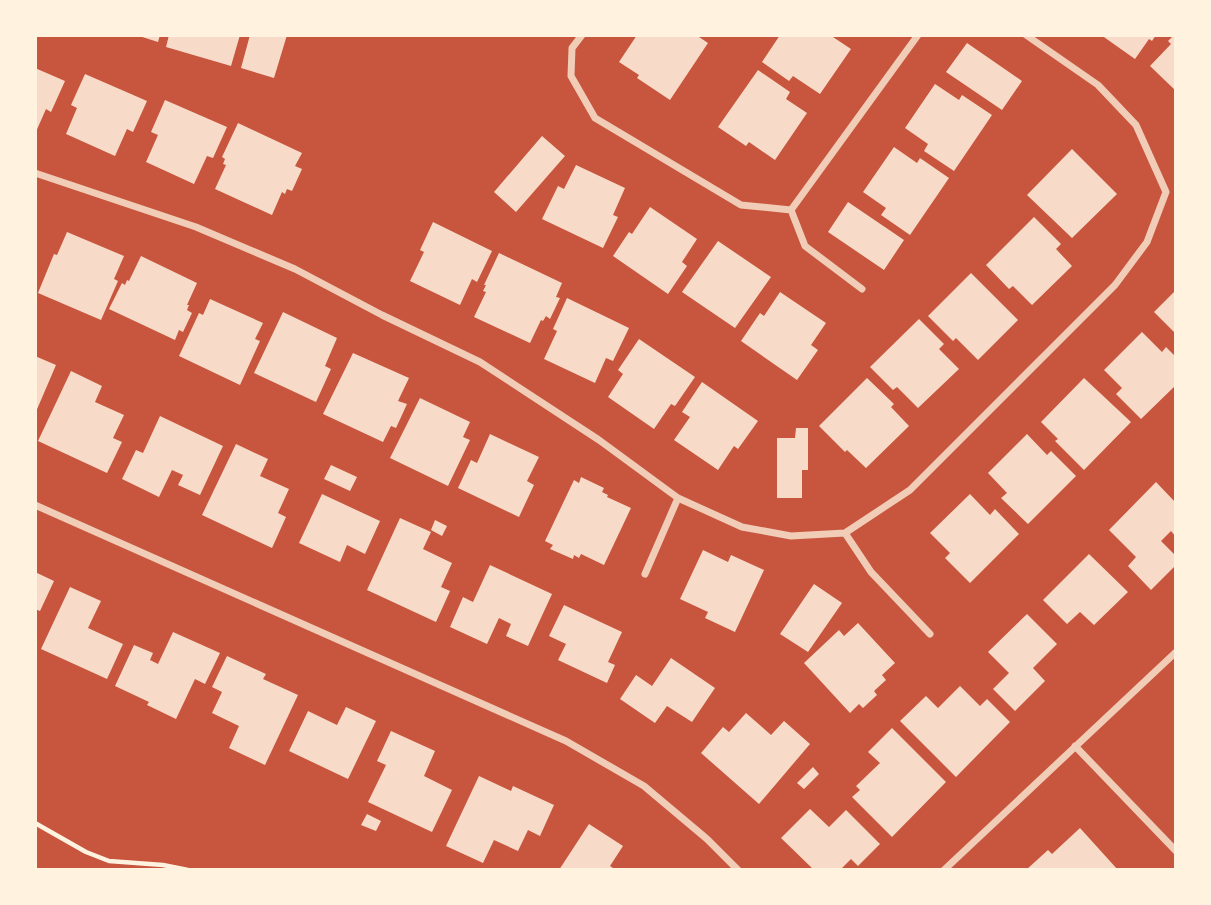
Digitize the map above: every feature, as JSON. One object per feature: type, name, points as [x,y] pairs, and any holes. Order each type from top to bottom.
[{"type":"street","points":[[582,35],[572,48],[571,76],[595,118],[741,205],[791,210]]},
{"type":"street","points":[[791,210],[918,35]]},
{"type":"street","points":[[35,173],[196,227],[282,264],[480,362],[599,440],[678,498],[742,527],[791,536],[845,533],[910,490],[1115,285],[1147,242],[1166,192],[1136,125],[1098,85],[1026,35]]},
{"type":"street","points":[[1166,192],[1176,191]]},
{"type":"street","points":[[791,210],[805,246],[862,289]]},
{"type":"street","points":[[645,574],[678,498]]},
{"type":"street","points":[[35,505],[566,741],[644,786],[708,839],[738,870]]},
{"type":"street","points":[[845,533],[871,572],[930,634]]},
{"type":"street","points":[[944,870],[1176,652]]},
{"type":"street","points":[[1075,746],[1176,852]]},
{"type":"path","points":[[35,823],[86,852],[109,861],[163,865],[188,870]]},
{"type":"building","points":[[136,35],[160,35],[158,42]]},
{"type":"building","points":[[169,35],[240,35],[231,66],[166,47]]},
{"type":"building","points":[[250,35],[287,35],[274,78],[241,68]]},
{"type":"building","points":[[637,35],[696,35],[708,43],[670,100],[619,62]]},
{"type":"building","points":[[780,35],[830,35],[851,49],[820,94],[793,76],[789,81],[762,62]]},
{"type":"building","points":[[1101,35],[1156,35],[1152,41],[1149,39],[1135,59]]},
{"type":"building","points":[[1174,35],[1176,91],[1150,66],[1171,44],[1168,41]]},
{"type":"building","points":[[967,43],[1022,81],[1002,110],[946,72]]},
{"type":"building","points":[[35,68],[65,81],[51,112],[46,109],[35,134]]},
{"type":"building","points":[[758,70],[790,92],[786,99],[807,113],[775,160],[749,142],[746,146],[718,127]]},
{"type":"building","points":[[85,74],[147,101],[133,132],[127,129],[115,156],[66,134],[77,108],[71,105]]},
{"type":"building","points":[[935,84],[959,100],[962,95],[992,115],[954,171],[924,151],[928,144],[905,128]]},
{"type":"building","points":[[165,100],[227,127],[213,158],[207,156],[194,184],[146,162],[158,135],[151,132]]},
{"type":"building","points":[[238,123],[302,153],[295,166],[302,169],[292,191],[287,189],[285,194],[282,192],[272,215],[215,189],[226,165],[223,164],[225,159],[222,157]]},
{"type":"building","points":[[542,136],[565,156],[516,212],[494,192]]},
{"type":"building","points":[[894,147],[917,163],[920,158],[949,178],[910,235],[881,215],[886,208],[863,192]]},
{"type":"building","points":[[1072,149],[1117,194],[1072,238],[1027,195]]},
{"type":"building","points":[[576,165],[625,188],[613,215],[618,217],[603,248],[542,219],[558,186],[564,189]]},
{"type":"building","points":[[848,202],[904,240],[884,270],[828,232]]},
{"type":"building","points":[[650,207],[697,239],[682,262],[687,266],[668,294],[613,256]]},
{"type":"building","points":[[1034,217],[1061,244],[1056,249],[1072,266],[1032,305],[1013,286],[1009,289],[986,265]]},
{"type":"building","points":[[433,222],[492,251],[477,282],[472,279],[460,305],[410,281],[424,252],[420,250]]},
{"type":"building","points":[[67,232],[124,256],[114,279],[118,281],[101,320],[38,293],[54,254],[57,255]]},
{"type":"building","points":[[718,241],[771,277],[735,328],[682,292]]},
{"type":"building","points":[[499,253],[562,283],[556,297],[560,298],[550,319],[546,316],[541,320],[530,343],[474,317],[486,292],[483,291],[484,285]]},
{"type":"building","points":[[141,256],[197,283],[187,305],[187,310],[192,313],[183,332],[179,330],[175,340],[109,309],[122,283],[125,285],[127,280],[129,281]]},
{"type":"building","points":[[971,273],[1018,320],[978,360],[956,338],[953,341],[928,316]]},
{"type":"building","points":[[1176,290],[1176,334],[1154,312]]},
{"type":"building","points":[[780,292],[826,323],[811,345],[818,350],[797,380],[741,341],[760,313],[764,316]]},
{"type":"building","points":[[567,298],[629,328],[613,361],[606,358],[595,383],[544,359],[557,331],[553,329]]},
{"type":"building","points":[[210,299],[263,323],[255,339],[260,341],[240,385],[179,356],[199,313],[203,315]]},
{"type":"building","points":[[283,312],[337,338],[325,366],[331,369],[316,402],[254,373]]},
{"type":"building","points":[[919,319],[944,344],[939,349],[959,369],[918,408],[897,387],[893,390],[870,367]]},
{"type":"building","points":[[1142,332],[1162,352],[1166,347],[1176,357],[1176,385],[1141,419],[1116,394],[1122,388],[1104,370]]},
{"type":"building","points":[[639,339],[695,377],[675,406],[671,404],[654,429],[608,397],[623,374],[618,370]]},
{"type":"building","points":[[353,353],[409,378],[398,401],[407,404],[396,428],[391,426],[383,442],[323,414]]},
{"type":"building","points":[[35,356],[56,365],[35,414]]},
{"type":"building","points":[[71,371],[102,386],[95,402],[124,415],[113,438],[122,442],[107,473],[38,441]]},
{"type":"building","points":[[867,378],[894,404],[891,407],[909,426],[866,468],[819,426]]},
{"type":"building","points":[[1084,378],[1131,422],[1084,470],[1055,441],[1058,439],[1041,422]]},
{"type":"building","points":[[702,382],[758,421],[738,449],[734,446],[718,470],[674,440],[690,417],[682,412]]},
{"type":"building","points":[[420,398],[470,422],[463,437],[470,440],[448,486],[390,458]]},
{"type":"building","points":[[160,416],[223,446],[200,495],[178,485],[183,475],[172,470],[159,497],[122,479],[136,450],[143,453]]},
{"type":"building","points":[[796,428],[808,428],[808,470],[802,470],[802,498],[777,498],[777,438],[795,438]]},
{"type":"building","points":[[490,434],[539,457],[527,481],[534,485],[519,517],[458,488],[471,460],[477,463]]},
{"type":"building","points":[[1027,434],[1047,455],[1051,451],[1076,476],[1028,524],[1001,498],[1007,493],[988,473]]},
{"type":"building","points":[[236,444],[268,459],[260,476],[289,489],[278,513],[286,517],[272,548],[202,515]]},
{"type":"building","points":[[331,465],[357,477],[350,491],[324,479]]},
{"type":"building","points":[[581,477],[604,488],[602,492],[608,495],[607,497],[631,508],[604,565],[581,554],[579,558],[574,555],[573,559],[550,549],[553,545],[545,541],[574,480],[579,483]]},
{"type":"building","points":[[1156,482],[1176,503],[1176,537],[1171,531],[1161,541],[1176,556],[1176,565],[1151,590],[1128,566],[1136,557],[1109,530]]},
{"type":"building","points":[[322,494],[380,521],[365,554],[347,545],[340,562],[299,543]]},
{"type":"building","points":[[970,494],[990,515],[995,509],[1019,534],[970,583],[945,558],[950,553],[930,533]]},
{"type":"building","points":[[400,518],[431,532],[423,549],[452,563],[441,587],[450,591],[436,622],[367,590]]},
{"type":"building","points":[[435,520],[447,526],[442,536],[431,530]]},
{"type":"building","points":[[703,550],[728,562],[731,555],[764,570],[735,632],[705,618],[708,612],[680,599]]},
{"type":"building","points":[[1089,554],[1128,592],[1094,625],[1080,612],[1067,624],[1043,600]]},
{"type":"building","points":[[490,565],[552,594],[528,646],[506,636],[511,624],[499,618],[487,644],[450,627],[463,597],[473,602]]},
{"type":"building","points":[[35,572],[54,581],[40,611],[35,609]]},
{"type":"building","points":[[814,584],[842,603],[808,652],[780,634]]},
{"type":"building","points":[[70,587],[101,601],[88,628],[123,644],[107,679],[41,649]]},
{"type":"building","points":[[564,605],[622,632],[608,662],[615,665],[607,683],[558,660],[566,644],[549,636]]},
{"type":"building","points":[[1027,614],[1057,644],[1033,668],[1045,681],[1015,711],[993,689],[1009,673],[988,652]]},
{"type":"building","points":[[858,623],[895,663],[882,675],[886,680],[874,691],[877,695],[863,708],[859,704],[850,713],[804,663],[839,630],[844,636]]},
{"type":"building","points":[[173,632],[220,653],[205,684],[195,679],[176,719],[147,705],[149,702],[115,686],[134,645],[153,653],[150,660],[158,664]]},
{"type":"building","points":[[227,656],[266,674],[263,679],[298,695],[265,765],[229,748],[239,726],[212,713],[222,692],[212,687]]},
{"type":"building","points":[[671,658],[715,688],[692,722],[667,706],[655,723],[620,699],[636,675],[652,686]]},
{"type":"building","points":[[960,686],[980,706],[987,699],[1010,722],[956,777],[900,721],[926,696],[938,708]]},
{"type":"building","points":[[346,707],[376,721],[348,779],[289,751],[308,711],[337,725]]},
{"type":"building","points":[[746,713],[771,735],[784,721],[810,744],[759,804],[701,753],[723,727],[729,732]]},
{"type":"building","points":[[892,728],[946,782],[892,837],[852,797],[860,790],[856,786],[880,763],[868,752]]},
{"type":"building","points":[[391,731],[435,751],[424,776],[452,790],[432,832],[368,802],[386,765],[377,761]]},
{"type":"building","points":[[813,767],[819,774],[804,789],[797,783]]},
{"type":"building","points":[[479,776],[511,791],[513,786],[554,805],[540,836],[528,830],[518,851],[494,840],[483,863],[446,846]]},
{"type":"building","points":[[810,809],[829,827],[846,810],[880,844],[858,866],[851,859],[842,868],[844,870],[814,870],[781,838]]},
{"type":"building","points":[[367,814],[381,821],[376,831],[361,825]]},
{"type":"building","points":[[589,824],[623,846],[610,866],[616,870],[559,870]]},
{"type":"building","points":[[1080,828],[1118,870],[1026,870],[1048,850],[1052,854]]}]
